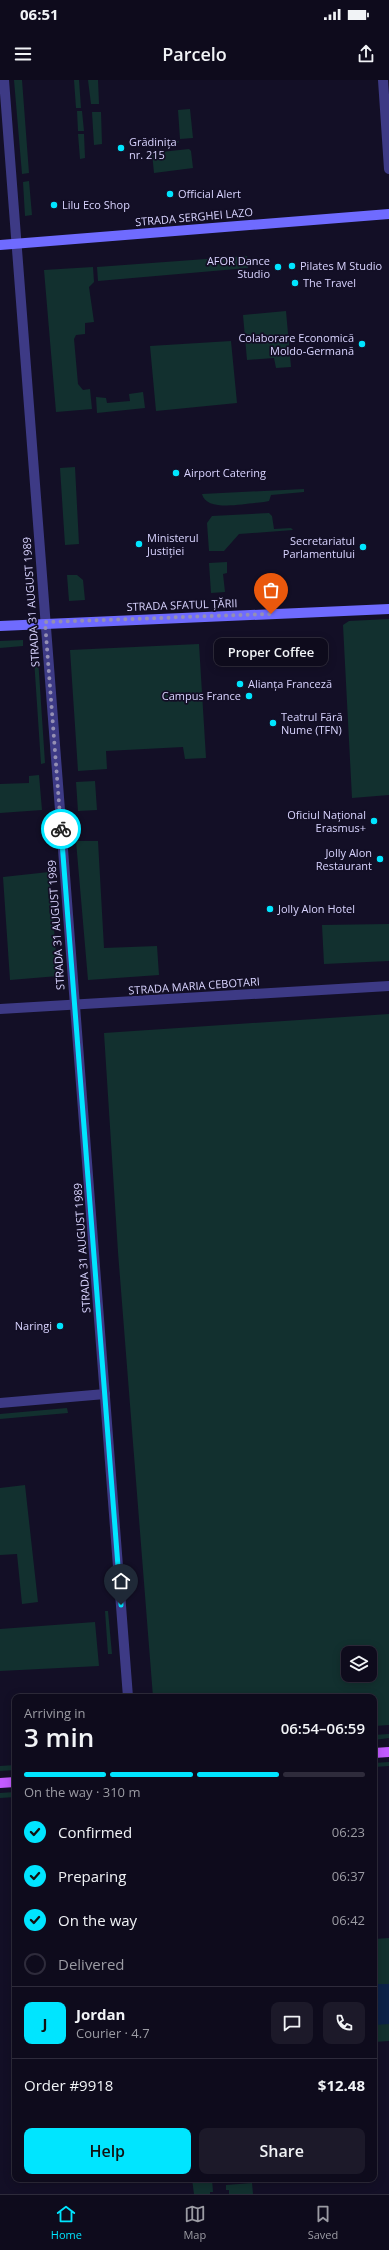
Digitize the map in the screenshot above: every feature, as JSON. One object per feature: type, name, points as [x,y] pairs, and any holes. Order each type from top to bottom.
[{"type":"main road","name":"STRADA SERGHEI LAZO","points":[[0,245],[389,214]]},
{"type":"main road","name":"STRADA SFATUL ȚĂRII","points":[[0,626],[45,622],[389,609]]},
{"type":"main road","points":[[377,1753],[389,1752]]},
{"type":"main road","points":[[0,1784],[12,1782]]},
{"type":"street","name":"STRADA 31 AUGUST 1989","points":[[4,80],[128,1694]]},
{"type":"street","points":[[383,80],[389,169]]},
{"type":"street","name":"STRADA MARIA CEBOTARI","points":[[0,1010],[389,986]]},
{"type":"street","points":[[0,1404],[105,1394]]},
{"type":"green space","points":[[14,80],[22,80],[29,173],[22,174]]},
{"type":"green space","points":[[74,80],[79,80],[81,108],[76,108]]},
{"type":"green space","points":[[88,80],[98,80],[99,104],[91,104]]},
{"type":"green space","points":[[190,109],[193,138],[180,139],[178,110]]},
{"type":"green space","points":[[77,111],[82,111],[84,131],[78,131]]},
{"type":"green space","points":[[92,112],[101,112],[102,144],[94,145]]},
{"type":"green space","points":[[78,134],[84,134],[85,158],[80,159]]},
{"type":"green space","points":[[179,141],[178,143],[148,146],[148,143]]},
{"type":"green space","points":[[189,149],[191,151],[193,168],[154,173],[152,153]]},
{"type":"green space","points":[[29,181],[32,215],[25,216],[23,182]]},
{"type":"green space","points":[[247,256],[248,268],[98,281],[97,267]]},
{"type":"green space","points":[[93,267],[94,282],[89,287],[94,322],[85,323],[85,334],[76,335],[74,339],[78,384],[83,390],[90,389],[92,409],[56,412],[44,270]]},
{"type":"green space","points":[[286,311],[291,367],[276,368],[274,358],[247,360],[243,315]]},
{"type":"green space","points":[[231,341],[237,403],[156,411],[150,346]]},
{"type":"green space","points":[[143,392],[145,408],[97,413],[96,397],[106,398],[107,403],[130,401],[129,394]]},
{"type":"green space","points":[[75,467],[79,544],[65,545],[60,468]]},
{"type":"green space","points":[[304,489],[304,492],[271,495],[269,501],[228,506],[211,503],[205,500],[202,494]]},
{"type":"green space","points":[[269,513],[272,516],[274,529],[291,528],[293,530],[239,534],[224,551],[209,551],[207,523],[212,516]]},
{"type":"green space","points":[[227,562],[227,573],[223,574],[225,592],[211,593],[209,563]]},
{"type":"green space","points":[[67,575],[77,575],[83,580],[85,600],[69,601]]},
{"type":"green space","points":[[389,619],[389,795],[352,798],[343,625],[349,621]]},
{"type":"green space","points":[[23,640],[23,646],[0,648],[0,641]]},
{"type":"green space","points":[[199,644],[206,758],[185,759],[183,747],[106,751],[107,769],[78,771],[70,650]]},
{"type":"green space","points":[[38,658],[45,763],[41,764],[34,659]]},
{"type":"green space","points":[[39,775],[42,810],[0,813],[0,784],[29,783],[29,776]]},
{"type":"green space","points":[[95,781],[97,810],[78,811],[76,782]]},
{"type":"green space","points":[[76,841],[98,841],[104,948],[157,946],[159,975],[88,980]]},
{"type":"green space","points":[[49,872],[58,976],[10,980],[3,877]]},
{"type":"green space","points":[[389,924],[389,961],[324,964],[322,925]]},
{"type":"green space","points":[[389,1014],[389,1725],[377,1726],[377,1694],[153,1694],[118,1252],[104,1033]]},
{"type":"green space","points":[[67,1408],[68,1413],[0,1419],[0,1414]]},
{"type":"green space","points":[[25,1485],[38,1602],[22,1604],[17,1554],[0,1555],[0,1488]]},
{"type":"green space","points":[[105,1611],[108,1611],[112,1654],[108,1654]]},
{"type":"green space","points":[[95,1622],[99,1666],[0,1671],[0,1629]]},
{"type":"green space","points":[[389,1734],[389,1738],[377,1740],[377,1735]]},
{"type":"green space","points":[[389,1762],[389,1766],[377,1767],[377,1763]]},
{"type":"green space","points":[[12,1765],[12,1770],[0,1771],[0,1766]]},
{"type":"green space","points":[[12,1792],[12,1797],[0,1798],[0,1793]]},
{"type":"green space","points":[[389,1938],[389,2041],[377,2042],[377,1939]]},
{"type":"green space","points":[[192,2182],[212,2182],[213,2192],[210,2192],[210,2194],[194,2194]]},
{"type":"green space","points":[[252,2183],[253,2194],[229,2194],[229,2190],[226,2190],[226,2185]]},
{"type":"water","points":[[377,1984],[389,1984],[389,2024],[377,2025]]},
{"type":"way so far","points":[[61,829],[45,622],[271,614]]},
{"type":"place","name":"Grădinița nr. 215","points":[[121,148]]},
{"type":"place","name":"Official Alert","points":[[170,194]]},
{"type":"place","name":"Lilu Eco Shop","points":[[54,205]]},
{"type":"place","name":"Pilates M Studio","points":[[292,266]]},
{"type":"place","name":"AFOR Dance Studio","points":[[278,267]]},
{"type":"place","name":"The Travel","points":[[295,283]]},
{"type":"place","name":"Colaborare Economică Moldo-Germană","points":[[362,344]]},
{"type":"place","name":"Airport Catering","points":[[176,473]]},
{"type":"place","name":"Ministerul Justiției","points":[[139,544]]},
{"type":"place","name":"Secretariatul Parlamentului","points":[[363,547]]},
{"type":"place","name":"Proper Coffee","points":[[271,614]]},
{"type":"place","name":"Alianța Franceză","points":[[240,684]]},
{"type":"place","name":"Campus France","points":[[249,696]]},
{"type":"place","name":"Teatrul Fără Nume (TFN)","points":[[273,723]]},
{"type":"place","name":"Oficiul Național Erasmus+","points":[[374,821]]},
{"type":"place","name":"Jolly Alon Restaurant","points":[[380,859]]},
{"type":"place","name":"Jolly Alon Hotel","points":[[270,909]]},
{"type":"place","name":"Naringi","points":[[60,1326]]},
{"type":"route","points":[[61,829],[121,1605]]}]
